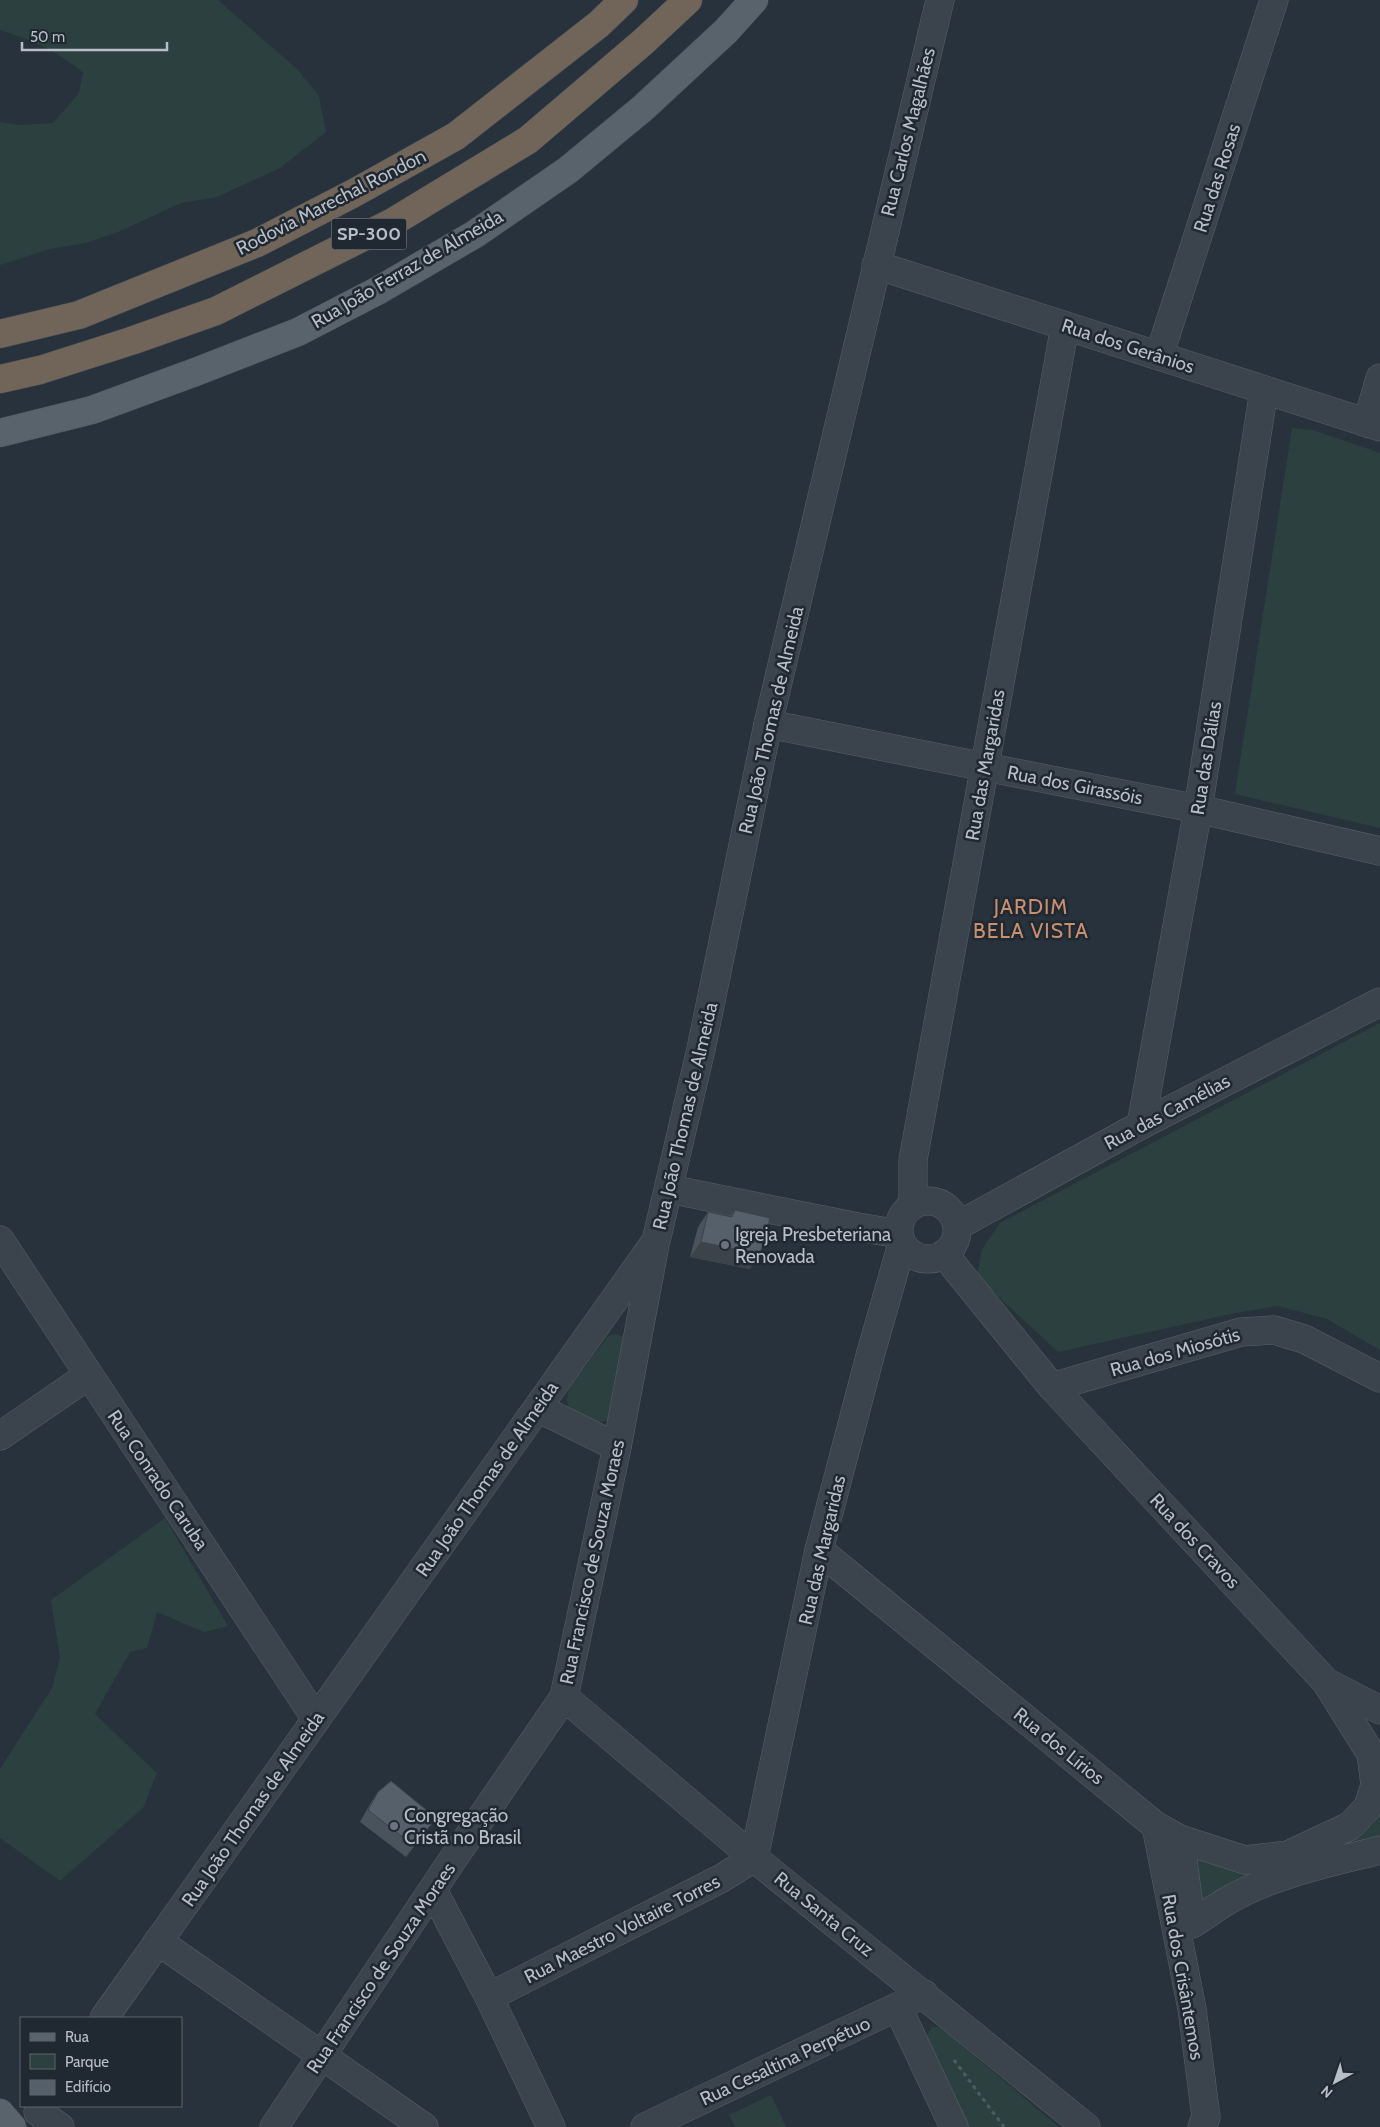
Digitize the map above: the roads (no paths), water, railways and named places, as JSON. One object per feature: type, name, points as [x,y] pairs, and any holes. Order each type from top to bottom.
[{"type":"highway","name":"Rodovia Marechal Rondon","points":[[0,334],[88,312],[257,243],[354,193],[456,136],[600,24],[624,0]]},
{"type":"highway","name":"SP-300","points":[[0,379],[40,370],[216,311],[392,222],[528,140],[643,42],[688,0]]},
{"type":"main road","name":"Rua João Ferraz de Almeida","points":[[0,433],[92,410],[198,372],[298,332],[379,290],[475,234],[568,170],[650,101],[726,31],[754,0]]},
{"type":"main road","points":[[0,2113],[12,2127]]},
{"type":"street","name":"Rua Carlos Magalhães","points":[[876,265],[940,0]]},
{"type":"street","name":"Rua das Rosas","points":[[1159,356],[1274,0]]},
{"type":"street","name":"Rua dos Gerânios","points":[[876,265],[1373,425]]},
{"type":"street","name":"Rua João Thomas de Almeida","points":[[105,2017],[656,1241],[670,1189],[701,1049],[768,724],[832,460],[876,265]]},
{"type":"street","name":"Rua das Margaridas","points":[[913,1204],[913,1160],[1065,326]]},
{"type":"street","points":[[1373,425],[1380,378]]},
{"type":"street","name":"Rua das Dálias","points":[[1141,1125],[1198,809],[1264,390]]},
{"type":"street","name":"Rua dos Girassóis","points":[[768,724],[1198,809],[1380,851]]},
{"type":"street","name":"Rua das Camélias","points":[[956,1226],[1141,1125],[1380,1002]]},
{"type":"street","points":[[670,1189],[858,1227],[901,1239],[916,1257],[925,1259],[935,1258],[944,1254],[955,1241],[956,1226],[954,1217],[948,1209],[931,1201],[913,1204],[902,1217],[901,1239]]},
{"type":"street","name":"Rua das Margaridas","points":[[754,1858],[819,1550],[901,1239]]},
{"type":"street","name":"Rua Conrado Caruba","points":[[0,1240],[316,1719]]},
{"type":"street","name":"Rua Francisco de Souza Moraes","points":[[274,2127],[564,1697],[617,1447],[656,1241]]},
{"type":"street","name":"Rua dos Cravos","points":[[944,1254],[1052,1387],[1326,1682],[1371,1754],[1375,1785],[1368,1807],[1350,1826],[1329,1837]]},
{"type":"street","name":"Rua dos Miosótis","points":[[1052,1387],[1241,1332],[1274,1330],[1304,1339],[1380,1378]]},
{"type":"street","points":[[0,1436],[89,1375]]},
{"type":"street","points":[[538,1408],[617,1447]]},
{"type":"street","name":"Rua dos Lírios","points":[[819,1550],[1168,1833],[1245,1860],[1288,1855],[1329,1837]]},
{"type":"street","points":[[1326,1682],[1380,1710]]},
{"type":"street","name":"Rua Santa Cruz","points":[[564,1697],[754,1858],[1086,2127]]},
{"type":"street","name":"Rua dos Crisântemos","points":[[1168,1833],[1192,1924],[1224,2127]]},
{"type":"street","name":"Rua dos Crisântemos","points":[[1168,1833],[1206,2117],[1202,2127]]},
{"type":"street","points":[[1192,1924],[1228,1900],[1270,1882],[1336,1861],[1380,1850]]},
{"type":"street","name":"Rua Maestro Voltaire Torres","points":[[489,1997],[722,1878],[754,1858]]},
{"type":"street","points":[[433,1890],[489,1997],[550,2127]]},
{"type":"street","points":[[158,1941],[424,2127]]},
{"type":"street","name":"Rua Cesaltina Perpétuo","points":[[645,2127],[924,1994]]},
{"type":"street","points":[[898,2008],[954,2127]]},
{"type":"street","points":[[35,2115],[60,2127]]},
{"type":"place","name":"Igreja Presbeteriana Renovada","points":[[725,1245]]},
{"type":"place","name":"Congregação Cristã no Brasil","points":[[394,1826]]},
{"type":"district","name":"JARDIM BELA VISTA","points":[[1031,918]]}]
